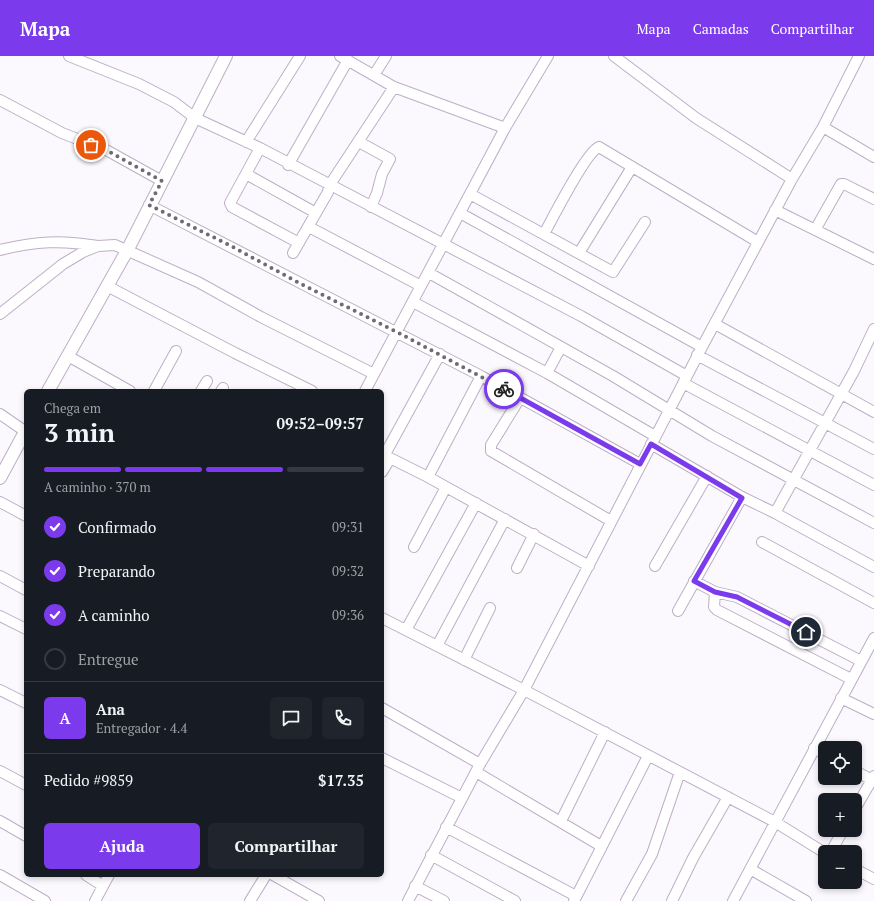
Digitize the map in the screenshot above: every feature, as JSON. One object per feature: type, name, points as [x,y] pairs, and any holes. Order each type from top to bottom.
[{"type":"street","points":[[69,56],[139,84],[174,102],[195,118],[260,148],[288,165],[581,316],[809,452],[874,485]]},
{"type":"street","points":[[49,389],[128,249],[149,205],[195,118],[224,56]]},
{"type":"street","points":[[246,142],[300,56]]},
{"type":"street","points":[[374,75],[386,56]]},
{"type":"street","points":[[614,56],[696,118],[792,179]]},
{"type":"street","points":[[408,901],[478,768],[524,690],[669,409],[775,210],[823,127],[859,56]]},
{"type":"street","points":[[366,389],[505,128],[545,57]]},
{"type":"street","points":[[288,165],[344,58],[394,87],[505,128]]},
{"type":"street","points":[[294,253],[328,192],[329,186],[394,87]]},
{"type":"street","points":[[0,100],[62,133],[108,151],[162,181]]},
{"type":"street","points":[[823,127],[874,157]]},
{"type":"street","points":[[359,142],[390,160],[382,174],[377,193],[371,207]]},
{"type":"street","points":[[544,234],[586,161],[596,148],[602,147],[632,167],[758,242]]},
{"type":"street","points":[[260,148],[230,203],[232,206],[299,243]]},
{"type":"street","points":[[579,253],[632,167]]},
{"type":"street","points":[[246,174],[316,213]]},
{"type":"street","points":[[815,230],[841,184],[874,198]]},
{"type":"street","points":[[470,194],[613,272],[645,222]]},
{"type":"street","points":[[149,205],[440,354],[640,464]]},
{"type":"street","points":[[775,210],[874,259]]},
{"type":"street","points":[[460,213],[874,449]]},
{"type":"street","points":[[309,227],[421,286]]},
{"type":"street","points":[[0,250],[67,241],[98,246],[115,245],[128,249],[198,282],[261,317],[374,374]]},
{"type":"street","points":[[0,314],[63,264],[83,252],[98,246]]},
{"type":"street","points":[[429,272],[669,409],[712,436],[795,479],[874,523]]},
{"type":"street","points":[[107,286],[235,353],[308,389]]},
{"type":"street","points":[[413,302],[547,373],[742,498],[775,513],[874,567]]},
{"type":"street","points":[[715,324],[874,412]]},
{"type":"street","points":[[775,513],[841,395],[874,329]]},
{"type":"street","points":[[547,373],[561,347]]},
{"type":"street","points":[[155,389],[176,351]]},
{"type":"street","points":[[440,354],[385,456],[428,476],[589,566]]},
{"type":"street","points":[[68,356],[126,389]]},
{"type":"street","points":[[428,476],[481,376]]},
{"type":"street","points":[[202,389],[206,381]]},
{"type":"street","points":[[520,398],[491,444],[491,451],[611,521]]},
{"type":"street","points":[[0,414],[24,430]]},
{"type":"street","points":[[0,478],[24,435]]},
{"type":"street","points":[[654,566],[707,476]]},
{"type":"street","points":[[414,547],[446,487]]},
{"type":"street","points":[[678,611],[742,498]]},
{"type":"street","points":[[0,502],[24,515]]},
{"type":"street","points":[[406,630],[476,503]]},
{"type":"street","points":[[437,646],[505,519]]},
{"type":"street","points":[[516,568],[534,534]]},
{"type":"street","points":[[762,542],[874,602]]},
{"type":"street","points":[[0,576],[24,589]]},
{"type":"street","points":[[694,581],[715,592],[737,597],[863,658],[874,660]]},
{"type":"street","points":[[715,592],[714,607],[717,610],[851,679]]},
{"type":"street","points":[[464,660],[490,608]]},
{"type":"street","points":[[0,616],[24,628]]},
{"type":"street","points":[[384,619],[524,690],[728,797],[775,822],[818,849]]},
{"type":"street","points":[[733,901],[874,638]]},
{"type":"street","points":[[0,690],[24,702]]},
{"type":"street","points":[[841,698],[874,714]]},
{"type":"street","points":[[384,709],[601,846]]},
{"type":"street","points":[[561,821],[605,732]]},
{"type":"street","points":[[814,748],[818,750]]},
{"type":"street","points":[[446,827],[575,899],[648,756]]},
{"type":"street","points":[[384,759],[462,798]]},
{"type":"street","points":[[0,771],[24,784]]},
{"type":"street","points":[[626,901],[652,854],[680,772]]},
{"type":"street","points":[[862,774],[873,779],[862,797]]},
{"type":"street","points":[[672,901],[693,858],[728,797]]},
{"type":"street","points":[[0,821],[24,835]]},
{"type":"street","points":[[431,856],[515,901]]},
{"type":"street","points":[[750,869],[806,901]]},
{"type":"street","points":[[862,873],[874,879]]},
{"type":"street","points":[[0,875],[45,901]]},
{"type":"street","points":[[89,877],[103,886]]},
{"type":"street","points":[[95,901],[108,877]]},
{"type":"street","points":[[250,901],[265,877]]},
{"type":"street","points":[[277,877],[319,901]]},
{"type":"street","points":[[415,886],[444,901]]},
{"type":"way so far","points":[[91,145],[108,151],[162,181],[149,205],[440,354],[504,389]]},
{"type":"route","points":[[504,389],[640,464],[651,444],[742,498],[694,581],[721,595],[737,597],[806,632]]}]
